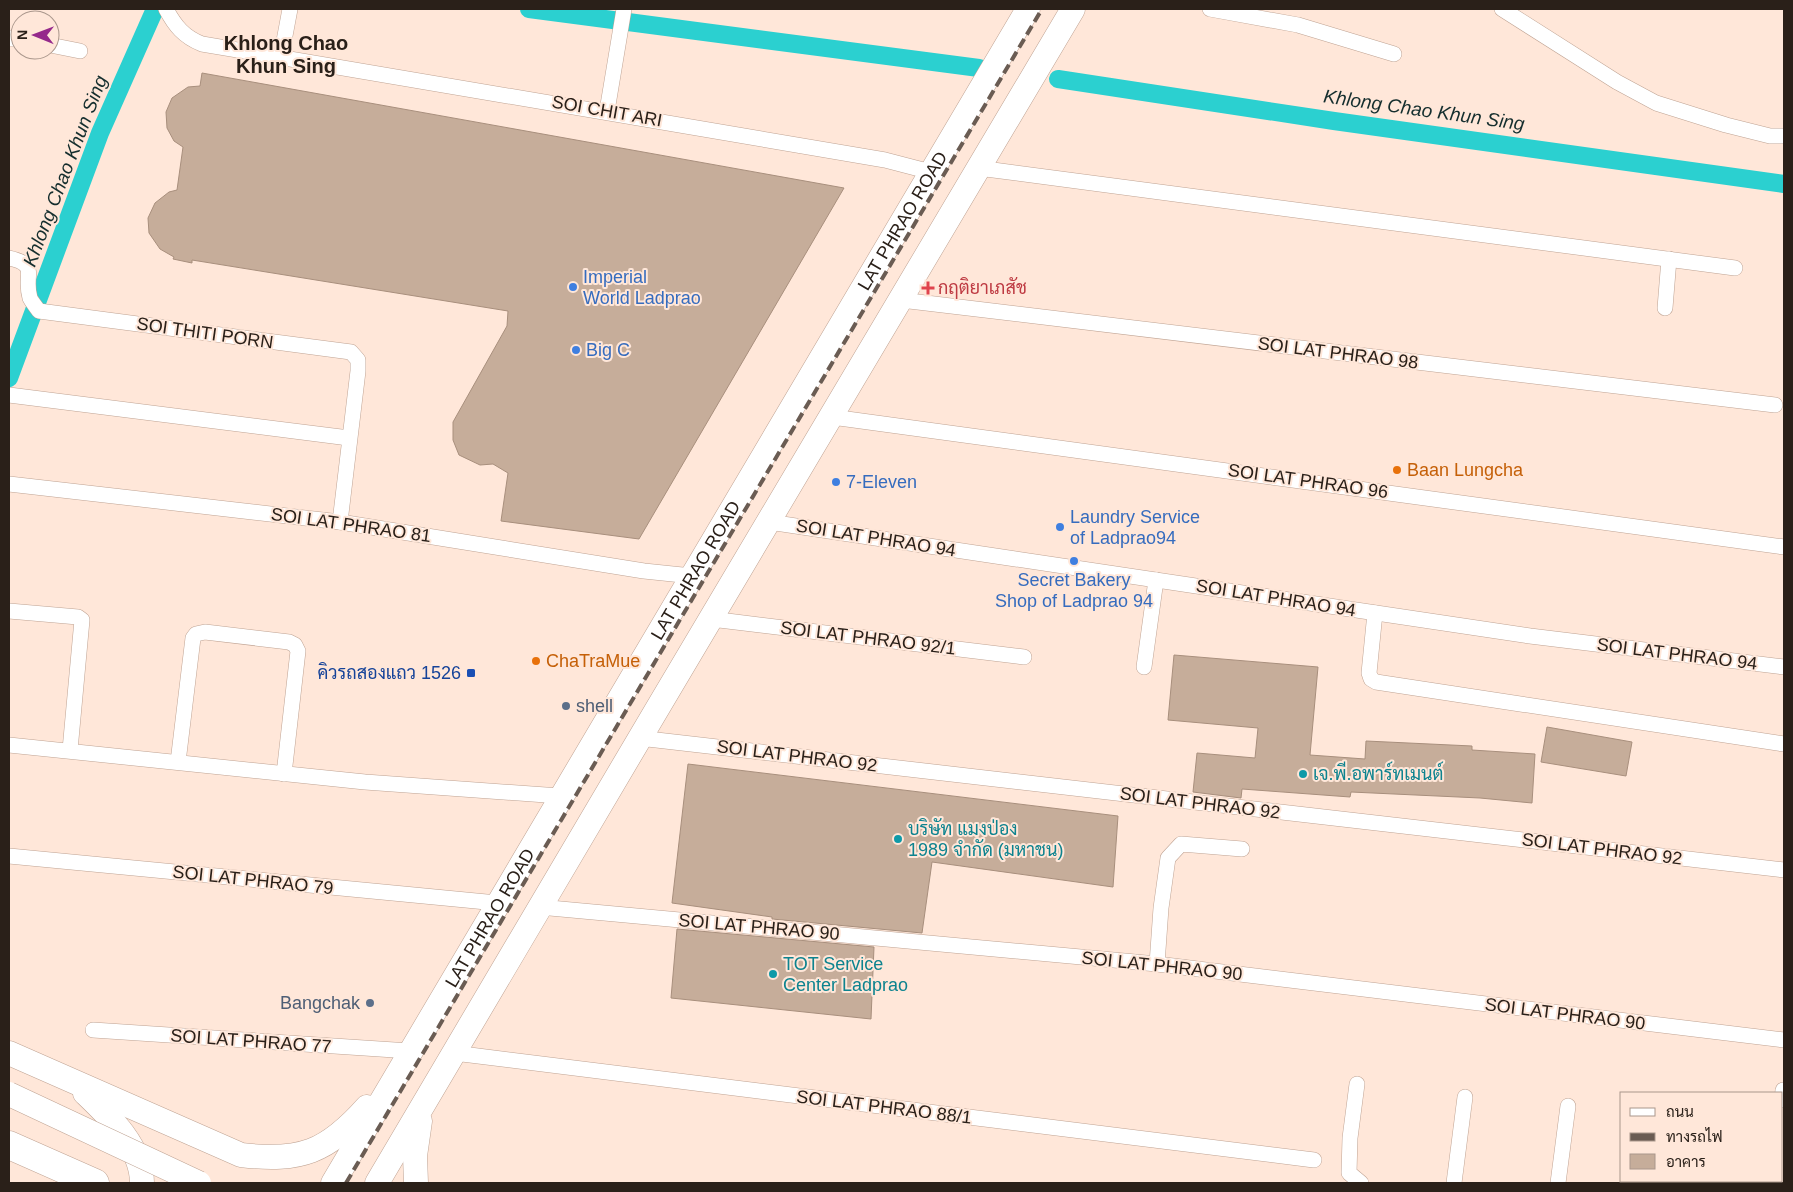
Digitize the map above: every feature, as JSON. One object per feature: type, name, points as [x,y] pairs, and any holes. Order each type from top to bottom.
[{"type":"highway","points":[[9,1145],[94,1183]]},
{"type":"main road","name":"LAT PHRAO ROAD","points":[[333,1183],[560,796],[1028,9]]},
{"type":"main road","points":[[378,1183],[539,906],[712,619],[1072,9]]},
{"type":"main road","points":[[9,1053],[241,1155],[272,1159],[303,1154],[324,1147],[353,1124],[395,1076]]},
{"type":"main road","points":[[72,1081],[115,1122],[142,1168],[142,1183]]},
{"type":"main road","points":[[9,1094],[198,1183]]},
{"type":"main road","points":[[416,1183],[415,1156],[424,1104]]},
{"type":"street","name":"SOI CHIT ARI","points":[[166,9],[176,26],[191,39],[202,44],[606,111],[885,160],[931,172]]},
{"type":"street","points":[[281,57],[290,9]]},
{"type":"street","points":[[1210,9],[1298,25],[1394,54]]},
{"type":"street","points":[[1502,9],[1617,82],[1656,103],[1726,125],[1770,136],[1784,136]]},
{"type":"street","points":[[606,111],[624,11]]},
{"type":"street","points":[[60,48],[80,51]]},
{"type":"street","points":[[978,168],[1735,268]]},
{"type":"street","name":"SOI THITI PORN","points":[[9,258],[24,262],[28,267],[30,298],[39,311],[351,352],[358,360],[358,371],[340,522]]},
{"type":"street","points":[[1665,308],[1669,259]]},
{"type":"street","name":"SOI LAT PHRAO 98","points":[[901,300],[1775,406]]},
{"type":"street","points":[[9,395],[349,438]]},
{"type":"street","name":"SOI LAT PHRAO 96","points":[[832,417],[1784,547]]},
{"type":"street","name":"SOI LAT PHRAO 81","points":[[9,484],[340,522],[644,572],[692,576]]},
{"type":"street","name":"SOI LAT PHRAO 94","points":[[769,522],[1530,636],[1784,667]]},
{"type":"street","points":[[1144,667],[1156,580]]},
{"type":"street","points":[[9,611],[78,617],[82,620],[70,750]]},
{"type":"street","points":[[1375,613],[1369,673],[1371,679],[1376,682],[1784,744]]},
{"type":"street","name":"SOI LAT PHRAO 92/1","points":[[712,619],[1024,657]]},
{"type":"street","points":[[178,762],[193,638],[196,634],[205,632],[289,642],[295,645],[298,651],[284,774]]},
{"type":"street","name":"SOI LAT PHRAO 92","points":[[639,738],[1784,870]]},
{"type":"street","points":[[9,745],[365,782],[560,796]]},
{"type":"street","points":[[1157,964],[1161,908],[1168,858],[1181,844],[1242,849]]},
{"type":"street","name":"SOI LAT PHRAO 79","points":[[9,856],[497,903]]},
{"type":"street","name":"SOI LAT PHRAO 90","points":[[539,906],[1157,964],[1784,1040]]},
{"type":"street","name":"SOI LAT PHRAO 77","points":[[93,1030],[410,1051]]},
{"type":"street","name":"SOI LAT PHRAO 88/1","points":[[454,1053],[1314,1160]]},
{"type":"street","points":[[1357,1084],[1350,1138],[1349,1173],[1361,1183]]},
{"type":"street","points":[[1454,1183],[1465,1097]]},
{"type":"street","points":[[1558,1183],[1568,1106]]},
{"type":"building","name":"Imperial World Ladprao","points":[[202,73],[844,188],[639,539],[501,521],[508,473],[493,464],[480,465],[459,455],[453,440],[453,422],[507,326],[508,311],[192,260],[192,263],[173,259],[174,257],[160,249],[149,233],[148,218],[155,203],[169,192],[177,190],[183,147],[174,141],[167,128],[166,112],[172,98],[188,87],[200,86]]},
{"type":"building","points":[[1174,655],[1318,667],[1310,755],[1365,759],[1366,741],[1472,746],[1472,750],[1535,754],[1532,803],[1480,798],[1351,792],[1350,797],[1242,789],[1241,798],[1193,792],[1197,753],[1255,758],[1258,728],[1168,720]]},
{"type":"building","points":[[1547,727],[1632,742],[1626,776],[1541,762]]},
{"type":"building","name":"บริษัท แมงป่อง 1989 จำกัด (มหาชน)","points":[[688,764],[1118,816],[1113,887],[932,862],[922,933],[772,919],[772,917],[672,903]]},
{"type":"building","name":"TOT Service Center Ladprao","points":[[677,929],[874,947],[871,1019],[671,998]]},
{"type":"waterway","name":"Khlong Chao Khun Sing","points":[[9,378],[100,133],[155,9]]},
{"type":"waterway","name":"Khlong Chao Khun Sing","points":[[529,9],[979,68]]},
{"type":"waterway","name":"Khlong Chao Khun Sing","points":[[1058,79],[1334,121],[1784,184]]},
{"type":"railway","points":[[346,1183],[1042,9]]},
{"type":"place","name":"Imperial World Ladprao","points":[[573,287]]},
{"type":"place","name":"กฤติยาเภสัช","points":[[928,288]]},
{"type":"place","name":"Big C","points":[[576,350]]},
{"type":"place","name":"Baan Lungcha","points":[[1397,470]]},
{"type":"place","name":"7-Eleven","points":[[836,482]]},
{"type":"place","name":"Laundry Service of Ladprao94","points":[[1060,527]]},
{"type":"place","name":"Secret Bakery Shop of Ladprao 94","points":[[1074,561]]},
{"type":"place","name":"ChaTraMue","points":[[536,661]]},
{"type":"place","name":"คิวรถสองแถว 1526","points":[[471,673]]},
{"type":"place","name":"shell","points":[[566,706]]},
{"type":"place","name":"เจ.พี.อพาร์ทเมนต์","points":[[1303,774]]},
{"type":"place","name":"บริษัท แมงป่อง 1989 จำกัด (มหาชน)","points":[[898,839]]},
{"type":"place","name":"TOT Service Center Ladprao","points":[[773,974]]},
{"type":"place","name":"Bangchak","points":[[370,1003]]},
{"type":"district","name":"Khlong Chao Khun Sing","points":[[286,54]]}]
